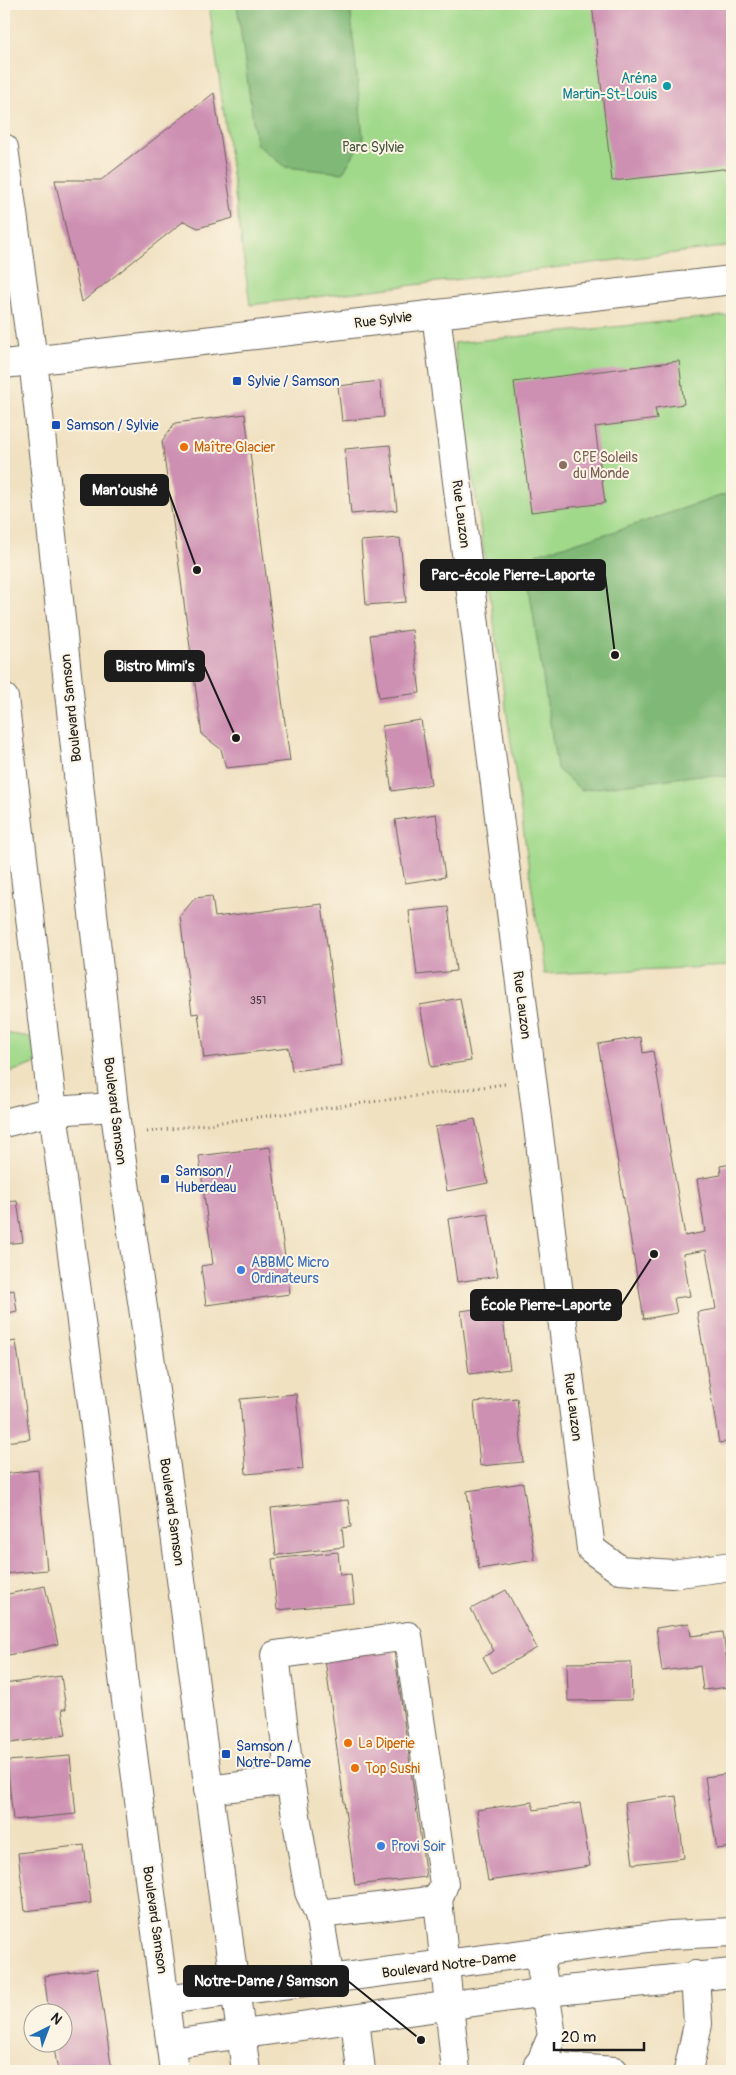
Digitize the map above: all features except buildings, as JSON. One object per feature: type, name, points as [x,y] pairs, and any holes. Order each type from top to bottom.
[{"type":"street","name":"Boulevard Samson","points":[[4,148],[33,360],[114,1107],[170,1499],[246,2071]]},
{"type":"street","name":"Rue Sylvie","points":[[4,364],[732,280]]},
{"type":"street","name":"Rue Lauzon","points":[[436,314],[591,1549],[620,1570],[672,1574],[732,1566]]},
{"type":"street","name":"Boulevard Samson","points":[[4,698],[53,1111],[98,1442],[125,1687],[174,2071]]},
{"type":"street","points":[[4,1123],[53,1111],[114,1107]]},
{"type":"street","points":[[330,1980],[319,1914],[309,1892],[290,1780],[275,1655],[408,1636],[444,1884],[438,1900],[451,2005],[456,2071]]},
{"type":"street","points":[[208,1790],[290,1780]]},
{"type":"street","points":[[319,1914],[438,1900]]},
{"type":"street","name":"Boulevard Notre-Dame","points":[[165,2000],[235,1993],[671,1935],[732,1932]]},
{"type":"street","points":[[539,1953],[552,2036],[538,2068],[614,2071]]},
{"type":"street","points":[[171,2044],[546,1992],[695,1975],[732,1973]]},
{"type":"street","points":[[688,2071],[698,2024],[695,1975]]},
{"type":"street","points":[[356,2019],[361,2071]]},
{"type":"path","points":[[144,1132],[508,1083]]},
{"type":"green space","name":"Parc Sylvie","points":[[209,4],[732,4],[732,246],[250,305]]},
{"type":"green space","points":[[237,4],[350,4],[363,138],[343,173],[285,167],[256,144]]},
{"type":"green space","points":[[732,315],[732,966],[544,974],[454,343]]},
{"type":"green space","points":[[732,492],[732,777],[700,775],[581,790],[557,769],[527,574],[536,554],[616,531]]},
{"type":"green space","points":[[4,1033],[30,1037],[41,1062],[4,1074]]},
{"type":"place","name":"Aréna Martin-St-Louis","points":[[667,86]]},
{"type":"place","name":"Sylvie / Samson","points":[[237,381]]},
{"type":"place","name":"Samson / Sylvie","points":[[56,425]]},
{"type":"place","name":"Maître Glacier","points":[[184,447]]},
{"type":"place","name":"CPE Soleils du Monde","points":[[563,465]]},
{"type":"place","name":"Man'oushé","points":[[197,570]]},
{"type":"place","name":"Parc-école Pierre-Laporte","points":[[615,655]]},
{"type":"place","name":"Bistro Mimi's","points":[[236,738]]},
{"type":"place","name":"Samson / Huberdeau","points":[[165,1179]]},
{"type":"place","name":"École Pierre-Laporte","points":[[654,1254]]},
{"type":"place","name":"ABBMC Micro Ordinateurs","points":[[241,1270]]},
{"type":"place","name":"La Diperie","points":[[348,1743]]},
{"type":"place","name":"Samson / Notre-Dame","points":[[226,1754]]},
{"type":"place","name":"Top Sushi","points":[[355,1768]]},
{"type":"place","name":"Provi Soir","points":[[381,1846]]},
{"type":"place","name":"Notre-Dame / Samson","points":[[421,2040]]}]
